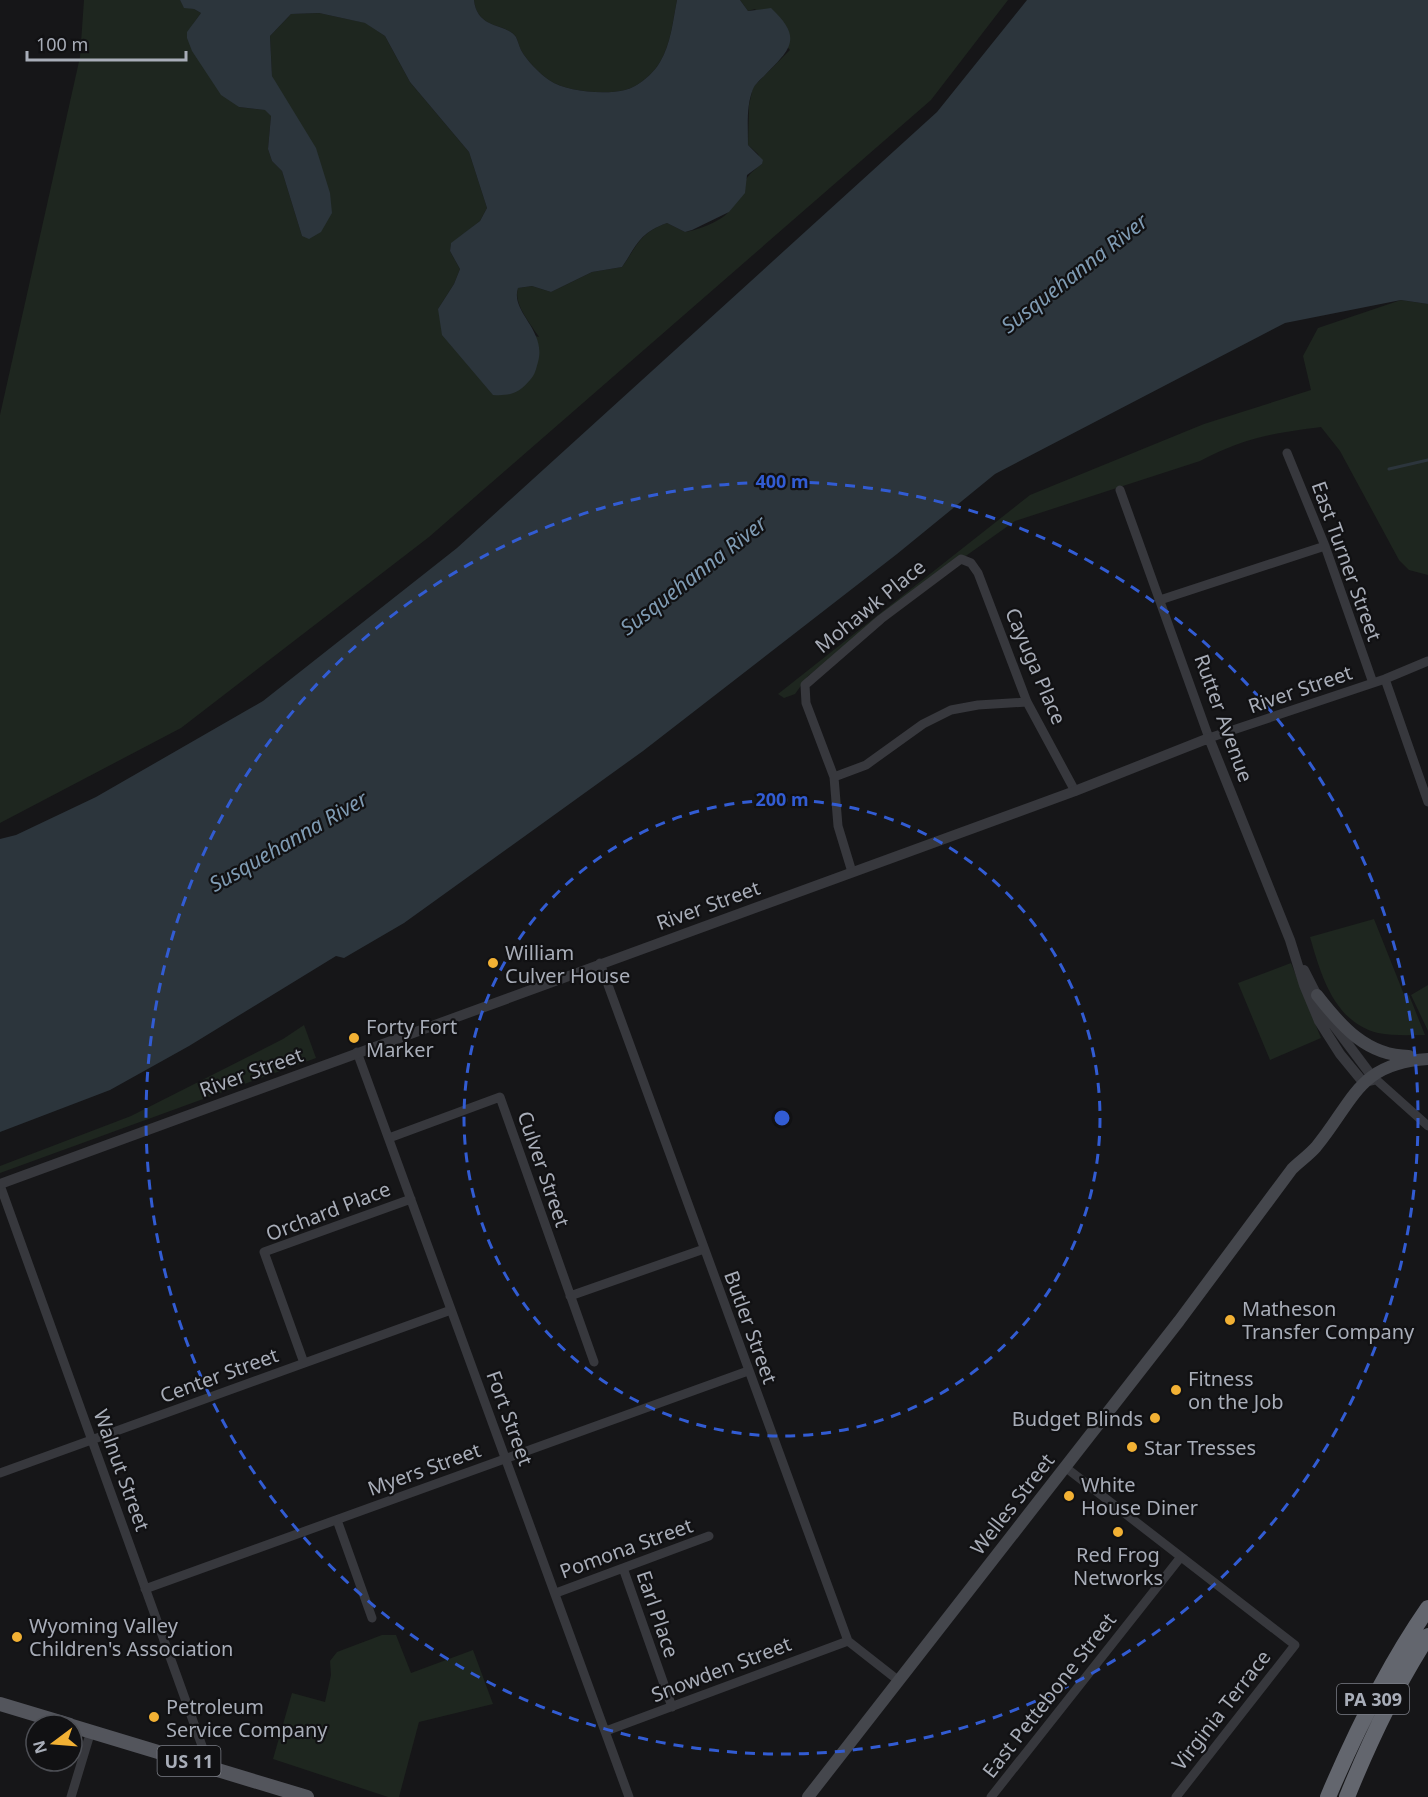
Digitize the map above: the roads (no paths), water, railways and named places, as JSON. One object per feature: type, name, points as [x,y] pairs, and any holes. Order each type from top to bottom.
[{"type":"highway","name":"PA 309","points":[[1328,1797],[1374,1696],[1403,1644],[1428,1608]]},
{"type":"highway","name":"PA 309","points":[[1347,1797],[1374,1731],[1400,1680],[1428,1636]]},
{"type":"main road","points":[[1317,995],[1341,1026],[1368,1046],[1396,1056],[1428,1058]]},
{"type":"main road","points":[[1367,1082],[1399,1063],[1428,1058]]},
{"type":"main road","points":[[1367,1082],[1401,1070],[1428,1067]]},
{"type":"main road","name":"Welles Street","points":[[808,1797],[1065,1467],[1292,1169],[1314,1148],[1367,1082]]},
{"type":"main road","name":"US 11","points":[[0,1704],[30,1713]]},
{"type":"main road","name":"US 11","points":[[84,1729],[307,1797]]},
{"type":"street","name":"East Turner Street","points":[[1287,453],[1325,546],[1373,683]]},
{"type":"street","name":"Rutter Avenue","points":[[1120,490],[1209,738],[1297,957],[1367,1082]]},
{"type":"street","points":[[1160,600],[1325,546]]},
{"type":"street","name":"Mohawk Place","points":[[834,777],[806,703],[805,685],[881,619],[961,559]]},
{"type":"street","name":"Cayuga Place","points":[[961,559],[971,563],[978,573],[1027,702],[1075,791]]},
{"type":"street","name":"River Street","points":[[0,1184],[1075,791],[1209,738],[1385,679],[1428,661]]},
{"type":"street","points":[[1385,679],[1428,802]]},
{"type":"street","points":[[852,873],[838,826],[834,777],[866,765],[923,724],[951,710],[1027,702]]},
{"type":"street","name":"Rutter Avenue","points":[[1297,957],[1304,985],[1319,1021],[1340,1054],[1367,1082],[1428,1126]]},
{"type":"street","name":"Butler Street","points":[[600,963],[848,1641]]},
{"type":"street","name":"Fort Street","points":[[357,1052],[629,1797]]},
{"type":"street","name":"Culver Street","points":[[389,1138],[500,1097],[594,1362]]},
{"type":"street","name":"Walnut Street","points":[[0,1184],[210,1768]]},
{"type":"street","name":"Orchard Place","points":[[304,1363],[264,1252],[411,1199]]},
{"type":"street","points":[[570,1296],[704,1249]]},
{"type":"street","name":"Center Street","points":[[0,1473],[451,1310]]},
{"type":"street","name":"Myers Street","points":[[146,1589],[748,1371]]},
{"type":"street","points":[[1065,1467],[1180,1558]]},
{"type":"street","points":[[337,1520],[372,1618]]},
{"type":"street","name":"Pomona Street","points":[[556,1593],[709,1536]]},
{"type":"street","name":"Virginia Terrace","points":[[1176,1797],[1295,1645],[1180,1558]]},
{"type":"street","name":"East Pettebone Street","points":[[992,1797],[1180,1558]]},
{"type":"street","name":"Earl Place","points":[[623,1568],[672,1707]]},
{"type":"street","points":[[848,1641],[899,1680]]},
{"type":"street","name":"Snowden Street","points":[[606,1731],[848,1641]]},
{"type":"street","points":[[71,1797],[91,1731]]},
{"type":"water","points":[[180,0],[474,0],[476,10],[486,21],[516,37],[526,58],[545,77],[556,84],[575,90],[597,92],[630,88],[654,71],[667,48],[677,0],[740,0],[748,11],[771,8],[787,27],[790,43],[781,58],[753,89],[748,109],[748,145],[763,160],[762,164],[747,175],[745,193],[729,212],[685,232],[667,223],[650,231],[640,240],[622,267],[592,272],[551,292],[532,286],[518,288],[519,305],[538,340],[538,362],[533,376],[522,388],[510,394],[493,395],[442,335],[438,309],[454,284],[460,269],[450,251],[451,243],[480,221],[487,208],[469,152],[410,82],[385,36],[365,23],[319,13],[291,14],[270,36],[272,76],[316,148],[330,193],[332,213],[321,232],[309,239],[302,236],[282,171],[272,161],[268,149],[271,116],[265,110],[239,107],[221,95],[192,51],[187,38],[187,32],[201,13],[194,9],[184,8]]},
{"type":"water","name":"Susquehanna River","points":[[1027,0],[1428,0],[1428,304],[1401,300],[1285,323],[995,474],[897,554],[643,751],[404,923],[344,958],[336,956],[189,1046],[110,1090],[0,1132],[0,839],[16,835],[96,797],[263,701],[457,548],[937,112]]},
{"type":"waterway","points":[[1389,469],[1428,460]]},
{"type":"place","name":"William Culver House","points":[[493,963]]},
{"type":"place","name":"Forty Fort Marker","points":[[354,1038]]},
{"type":"place","name":"Matheson Transfer Company","points":[[1230,1320]]},
{"type":"place","name":"Fitness on the Job","points":[[1176,1390]]},
{"type":"place","name":"Budget Blinds","points":[[1155,1418]]},
{"type":"place","name":"Star Tresses","points":[[1132,1447]]},
{"type":"place","name":"White House Diner","points":[[1069,1496]]},
{"type":"place","name":"Red Frog Networks","points":[[1118,1532]]},
{"type":"place","name":"Wyoming Valley Children's Association","points":[[17,1637]]},
{"type":"place","name":"Petroleum Service Company","points":[[154,1717]]}]
